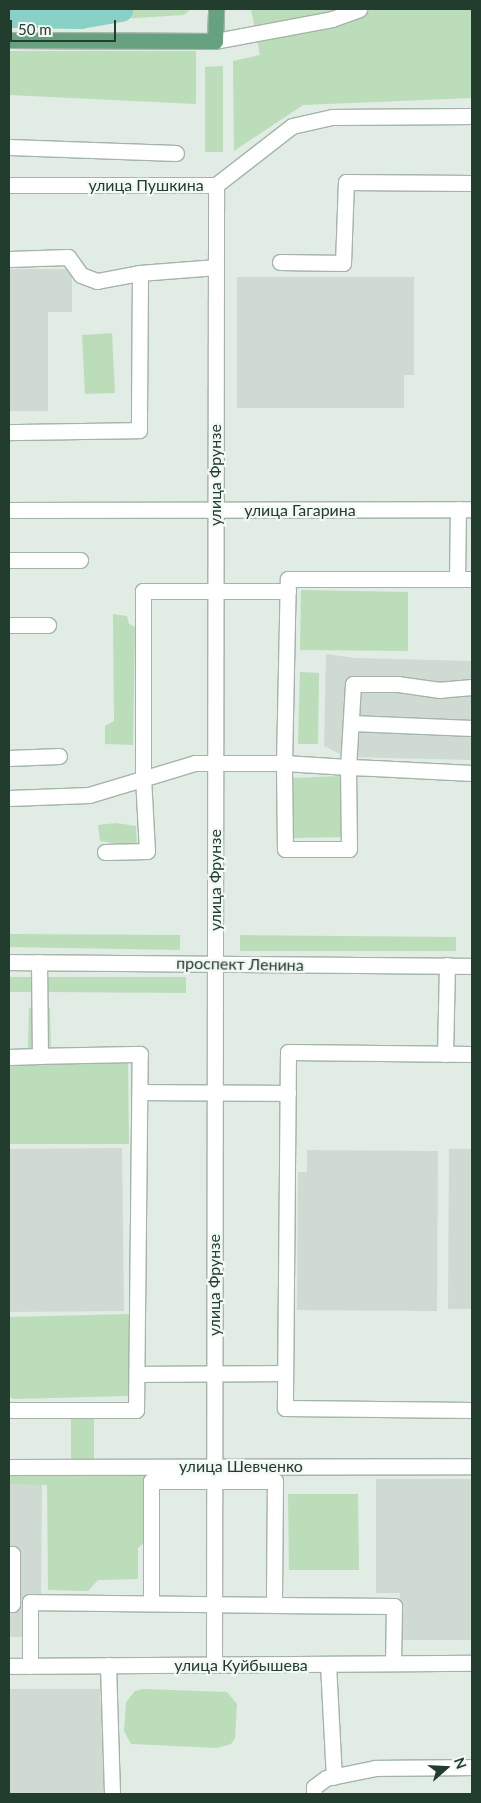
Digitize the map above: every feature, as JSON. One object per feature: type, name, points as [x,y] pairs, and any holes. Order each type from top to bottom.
[{"type":"main road","points":[[9,40],[215,41],[216,9]]},
{"type":"street","points":[[215,41],[332,19],[359,9]]},
{"type":"street","name":"улица Пушкина","points":[[9,185],[216,185],[292,126],[332,117],[472,116]]},
{"type":"street","points":[[9,147],[176,153]]},
{"type":"street","points":[[280,262],[343,263],[346,182],[472,183]]},
{"type":"street","name":"улица Фрунзе","points":[[214,1665],[216,185]]},
{"type":"street","points":[[9,259],[68,258],[82,275],[97,281],[140,273],[216,267]]},
{"type":"street","points":[[9,432],[139,430],[140,273]]},
{"type":"street","points":[[457,578],[465,509]]},
{"type":"street","name":"улица Гагарина","points":[[9,510],[465,509]]},
{"type":"street","points":[[9,560],[80,560]]},
{"type":"street","points":[[472,578],[288,579],[284,763],[285,849],[349,849],[348,767],[353,684],[398,684],[440,690],[472,687]]},
{"type":"street","points":[[105,852],[147,851],[143,778],[143,591],[288,591]]},
{"type":"street","points":[[9,625],[48,625]]},
{"type":"street","points":[[350,723],[472,728]]},
{"type":"street","points":[[9,758],[59,756]]},
{"type":"street","points":[[9,798],[89,795],[195,763],[284,763],[472,773]]},
{"type":"street","name":"проспект Ленина","points":[[9,962],[472,966]]},
{"type":"street","points":[[39,962],[40,1056]]},
{"type":"street","points":[[445,1054],[447,966]]},
{"type":"street","points":[[472,1054],[288,1052],[285,1373],[285,1408],[472,1410]]},
{"type":"street","points":[[9,1057],[140,1054],[136,1410],[9,1410]]},
{"type":"street","points":[[140,1092],[288,1093]]},
{"type":"street","points":[[137,1374],[285,1373]]},
{"type":"street","name":"улица Шевченко","points":[[9,1467],[214,1474],[472,1466]]},
{"type":"street","points":[[151,1603],[151,1481],[214,1474],[275,1481],[274,1605]]},
{"type":"street","points":[[9,1554],[12,1554],[12,1604],[9,1604]]},
{"type":"street","points":[[30,1666],[30,1602],[394,1606],[394,1663]]},
{"type":"street","name":"улица Куйбышева","points":[[9,1666],[472,1663]]},
{"type":"street","points":[[328,1664],[334,1777]]},
{"type":"street","points":[[108,1665],[112,1794]]},
{"type":"street","points":[[314,1794],[314,1787],[334,1777],[375,1768],[472,1767]]},
{"type":"shaded area","points":[[9,269],[72,269],[72,312],[48,312],[48,411],[9,411]]},
{"type":"shaded area","points":[[237,277],[414,277],[414,375],[404,375],[404,408],[237,408]]},
{"type":"shaded area","points":[[326,654],[355,658],[472,661],[472,760],[346,757],[324,746]]},
{"type":"shaded area","points":[[122,1148],[124,1311],[9,1312],[9,1149]]},
{"type":"shaded area","points":[[449,1149],[472,1149],[472,1309],[448,1309]]},
{"type":"shaded area","points":[[307,1150],[438,1151],[437,1311],[297,1310],[298,1172],[307,1172]]},
{"type":"shaded area","points":[[376,1479],[472,1479],[472,1640],[400,1640],[400,1593],[376,1593]]},
{"type":"shaded area","points":[[9,1482],[42,1483],[41,1599],[25,1637],[9,1637]]},
{"type":"shaded area","points":[[9,1689],[100,1689],[104,1794],[9,1794]]},
{"type":"green space","points":[[9,9],[191,9],[184,15],[9,26]]},
{"type":"green space","points":[[251,9],[472,9],[472,98],[303,105],[234,151],[233,61],[260,55]]},
{"type":"green space","points":[[9,51],[196,51],[196,104],[9,95]]},
{"type":"green space","points":[[223,66],[223,152],[205,152],[205,67]]},
{"type":"green space","points":[[112,333],[115,393],[85,394],[82,335]]},
{"type":"green space","points":[[301,590],[408,592],[408,651],[300,650]]},
{"type":"green space","points":[[113,614],[127,616],[129,624],[135,627],[133,745],[105,744],[105,726],[114,721]]},
{"type":"green space","points":[[300,672],[319,673],[318,744],[298,744]]},
{"type":"green space","points":[[342,776],[344,837],[294,838],[292,778]]},
{"type":"green space","points":[[116,823],[136,826],[137,847],[100,841],[98,825]]},
{"type":"green space","points":[[9,934],[180,935],[180,950],[9,947]]},
{"type":"green space","points":[[240,935],[456,937],[456,951],[240,951]]},
{"type":"green space","points":[[9,977],[35,977],[34,992],[9,992]]},
{"type":"green space","points":[[48,977],[186,977],[186,993],[47,992]]},
{"type":"green space","points":[[29,1008],[50,1008],[51,1049],[28,1050]]},
{"type":"green space","points":[[9,1062],[128,1062],[129,1144],[9,1144]]},
{"type":"green space","points":[[131,1314],[128,1396],[13,1399],[9,1396],[9,1317]]},
{"type":"green space","points":[[94,1418],[94,1460],[184,1460],[146,1478],[145,1542],[138,1548],[138,1579],[98,1580],[88,1591],[48,1590],[47,1485],[9,1484],[9,1460],[71,1459],[71,1419]]},
{"type":"green space","points":[[288,1494],[358,1494],[359,1570],[289,1570]]},
{"type":"green space","points":[[143,1689],[227,1692],[237,1704],[235,1738],[231,1744],[217,1748],[131,1744],[124,1731],[126,1702],[135,1691]]},
{"type":"waterway","points":[[9,15],[80,16],[120,9]]}]
